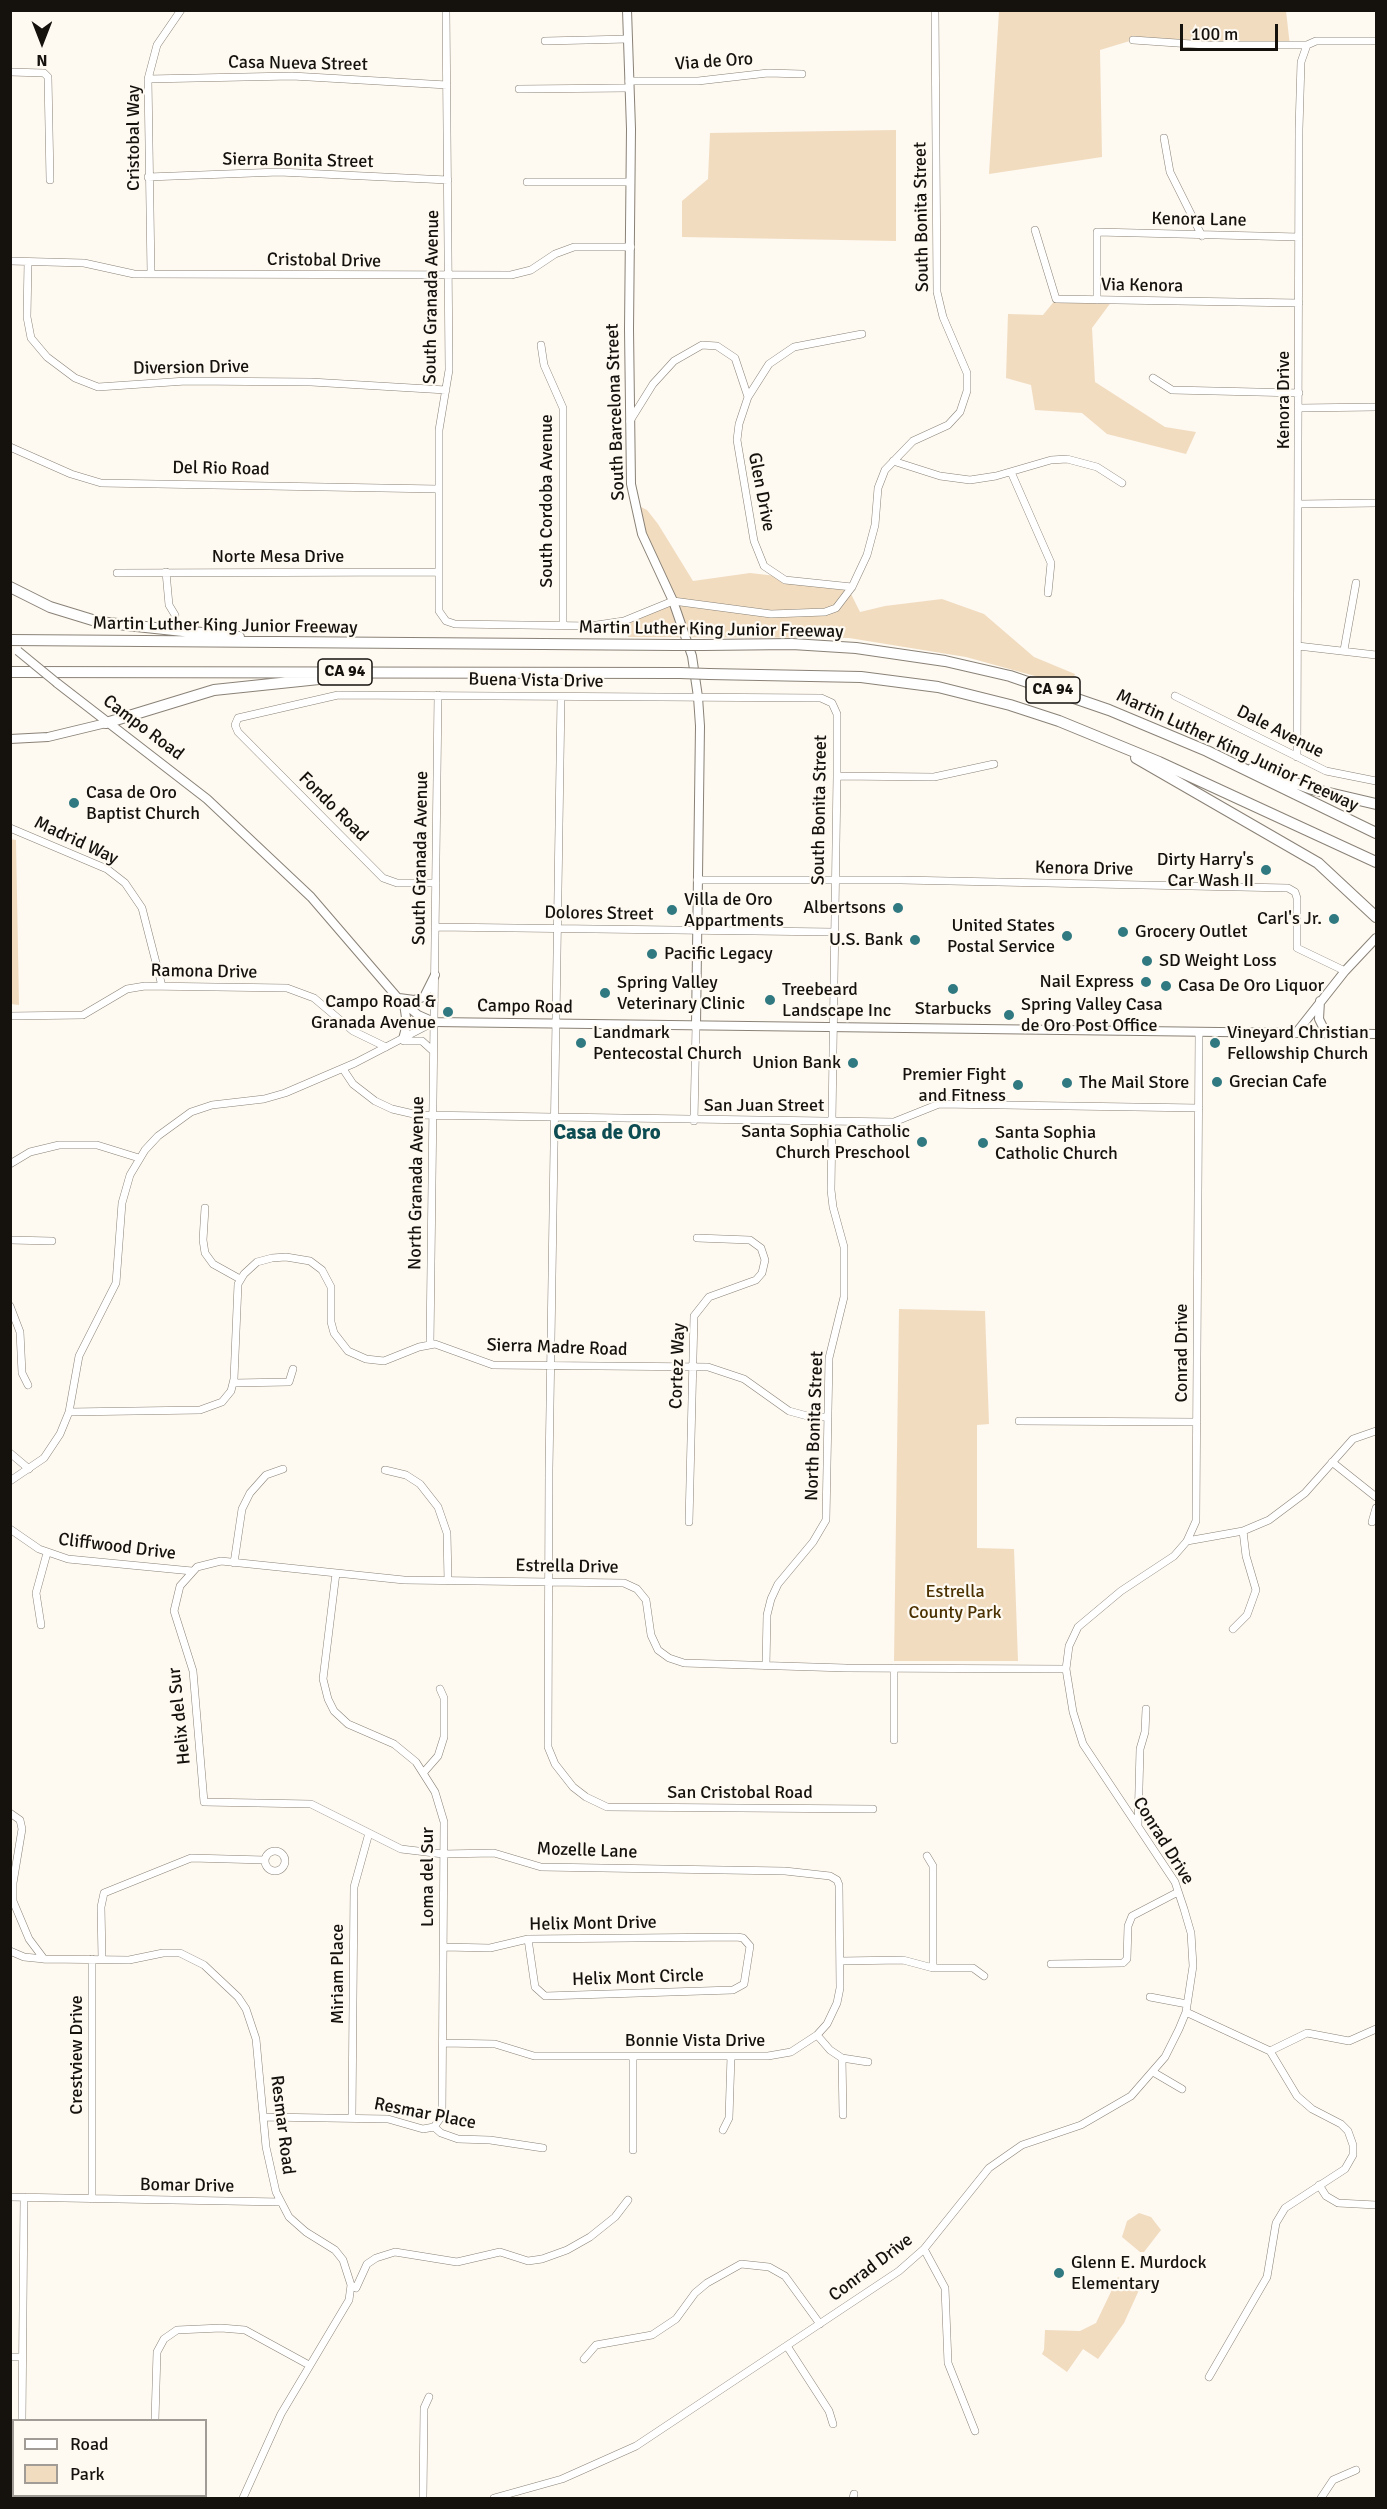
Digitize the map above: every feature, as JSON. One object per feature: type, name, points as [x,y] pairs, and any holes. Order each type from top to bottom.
[{"type":"highway","points":[[10,587],[50,608],[99,622],[236,636],[262,643]]},
{"type":"highway","name":"Martin Luther King Junior Freeway","points":[[10,640],[792,644],[856,648],[945,661],[1010,676],[1078,698],[1207,751],[1377,833]]},
{"type":"highway","name":"CA 94","points":[[10,672],[680,673],[861,677],[938,687],[1010,705],[1100,737],[1377,862]]},
{"type":"highway","points":[[106,723],[214,690],[270,682],[399,672]]},
{"type":"highway","points":[[1100,737],[1318,863],[1377,916]]},
{"type":"highway","points":[[1207,751],[1312,789],[1377,804]]},
{"type":"main road","name":"South Barcelona Street","points":[[627,10],[631,247],[629,422],[632,484],[636,517],[673,602],[692,656],[698,697],[700,726],[696,1025]]},
{"type":"main road","name":"Campo Road","points":[[10,645],[106,723],[207,799],[311,897],[404,1004],[434,1022],[1377,1034]]},
{"type":"main road","points":[[10,739],[60,735],[106,723]]},
{"type":"main road","points":[[1296,1033],[1345,971],[1377,938]]},
{"type":"main road","points":[[397,997],[414,1000],[424,997],[435,975]]},
{"type":"main road","points":[[1320,1001],[1319,1019],[1326,1033]]},
{"type":"main road","points":[[401,1040],[407,1024],[404,1004]]},
{"type":"street","name":"Cristobal Way","points":[[151,274],[148,79],[157,45],[181,10]]},
{"type":"street","name":"South Granada Avenue","points":[[446,10],[449,370],[439,430],[439,610],[443,618],[455,624],[563,625]]},
{"type":"street","name":"South Bonita Street","points":[[852,588],[867,555],[875,525],[878,488],[885,470],[913,441],[948,425],[960,412],[967,391],[964,362],[943,317],[937,292],[935,10]]},
{"type":"street","points":[[545,41],[628,39]]},
{"type":"street","points":[[1133,40],[1206,45],[1307,45],[1316,41],[1377,41]]},
{"type":"street","name":"Kenora Drive","points":[[1297,757],[1301,62],[1307,45]]},
{"type":"street","points":[[10,72],[44,73],[48,77],[50,180]]},
{"type":"street","name":"Via de Oro","points":[[519,89],[706,81],[768,73],[802,74]]},
{"type":"street","name":"Casa Nueva Street","points":[[148,79],[292,76],[447,85]]},
{"type":"street","points":[[1164,138],[1170,172],[1202,236]]},
{"type":"street","name":"Sierra Bonita Street","points":[[148,177],[279,172],[448,180]]},
{"type":"street","points":[[527,182],[630,182]]},
{"type":"street","name":"Via Kenora","points":[[1035,230],[1056,299],[1299,303]]},
{"type":"street","name":"Kenora Lane","points":[[1097,300],[1097,232],[1299,237]]},
{"type":"street","name":"Cristobal Drive","points":[[10,261],[84,264],[134,274],[516,275],[531,270],[555,254],[574,247],[631,247]]},
{"type":"street","name":"Diversion Drive","points":[[28,262],[27,317],[31,338],[47,357],[75,378],[98,387],[196,381],[326,383],[446,390]]},
{"type":"street","name":"Glen Drive","points":[[852,588],[785,580],[770,572],[761,562],[754,541],[737,454],[739,424],[748,397],[765,369],[784,352],[794,347],[862,334]]},
{"type":"street","name":"South Cordoba Avenue","points":[[541,345],[544,365],[563,408],[563,625]]},
{"type":"street","points":[[629,422],[653,384],[674,362],[702,345],[717,346],[735,358],[748,397]]},
{"type":"street","points":[[1153,378],[1172,390],[1299,393]]},
{"type":"street","points":[[1299,408],[1377,407]]},
{"type":"street","name":"Del Rio Road","points":[[10,447],[71,474],[101,483],[438,489]]},
{"type":"street","points":[[893,461],[940,476],[970,480],[1011,472],[1050,460],[1075,460],[1097,466],[1122,483]]},
{"type":"street","points":[[1011,472],[1051,563],[1048,593]]},
{"type":"street","points":[[1299,504],[1377,503]]},
{"type":"street","points":[[166,572],[169,605],[175,615]]},
{"type":"street","name":"Norte Mesa Drive","points":[[117,573],[439,572]]},
{"type":"street","points":[[1344,650],[1356,583]]},
{"type":"street","points":[[563,625],[590,626],[624,621],[673,602],[771,614],[821,612],[839,606],[852,588]]},
{"type":"street","points":[[1299,646],[1377,656]]},
{"type":"street","name":"Buena Vista Drive","points":[[240,716],[338,695],[821,698],[832,703]]},
{"type":"street","name":"South Granada Avenue","points":[[434,1022],[438,695]]},
{"type":"street","name":"Dale Avenue","points":[[1175,696],[1326,771],[1377,781]]},
{"type":"street","points":[[547,1580],[561,697]]},
{"type":"street","name":"South Bonita Street","points":[[832,703],[837,714],[833,1027]]},
{"type":"street","name":"Fondo Road","points":[[240,716],[235,725],[238,732],[383,878],[397,883],[436,883]]},
{"type":"street","points":[[837,776],[934,777],[994,764]]},
{"type":"street","name":"Madrid Way","points":[[10,828],[107,869],[125,883],[142,909],[162,986]]},
{"type":"street","points":[[697,880],[834,881]]},
{"type":"street","name":"Kenora Drive","points":[[834,881],[1288,888],[1295,892],[1297,898],[1297,948],[1345,971]]},
{"type":"street","name":"Dolores Street","points":[[435,927],[834,932]]},
{"type":"street","name":"Ramona Drive","points":[[10,1016],[83,1015],[127,989],[162,986],[297,990],[319,1001],[353,1031],[386,1047]]},
{"type":"street","points":[[10,1481],[29,1469],[50,1450],[60,1434],[69,1412],[79,1356],[116,1283],[122,1203],[129,1175],[139,1158],[158,1136],[197,1109],[264,1100],[293,1091],[343,1069],[434,1022]]},
{"type":"street","name":"North Granada Avenue","points":[[429,1344],[434,1022]]},
{"type":"street","points":[[694,1121],[696,1025]]},
{"type":"street","name":"North Bonita Street","points":[[766,1666],[767,1615],[771,1599],[778,1584],[820,1532],[826,1520],[829,1358],[844,1297],[845,1258],[832,1201],[833,1027]]},
{"type":"street","name":"Conrad Drive","points":[[495,2499],[562,2479],[636,2446],[899,2271],[924,2250],[989,2168],[1022,2145],[1081,2125],[1107,2112],[1131,2096],[1165,2057],[1186,2008],[1193,1966],[1191,1933],[1178,1892],[1083,1744],[1073,1712],[1066,1669],[1069,1646],[1078,1628],[1121,1591],[1174,1556],[1187,1540],[1197,1514],[1199,1032]]},
{"type":"street","points":[[401,1040],[422,1041],[434,1052]]},
{"type":"street","name":"San Juan Street","points":[[343,1069],[360,1090],[384,1106],[409,1114],[433,1116],[894,1122],[939,1104],[1199,1108]]},
{"type":"street","points":[[10,1164],[30,1152],[59,1145],[97,1145],[139,1158]]},
{"type":"street","points":[[205,1208],[202,1240],[205,1253],[213,1264],[240,1279]]},
{"type":"street","name":"Cortez Way","points":[[689,1522],[694,1316],[709,1297],[756,1280],[762,1273],[765,1260],[761,1248],[750,1239],[697,1238]]},
{"type":"street","points":[[10,1240],[52,1241]]},
{"type":"street","points":[[69,1412],[206,1409],[226,1398],[234,1383],[237,1359],[236,1293],[240,1279],[252,1265],[267,1258],[286,1257],[310,1261],[318,1266],[328,1278],[332,1328],[348,1351],[366,1359],[380,1361],[429,1344]]},
{"type":"street","points":[[10,1306],[20,1332],[22,1373],[28,1385]]},
{"type":"street","name":"Sierra Madre Road","points":[[429,1344],[446,1346],[473,1359],[494,1365],[716,1368],[738,1376],[789,1411],[811,1417],[828,1417]]},
{"type":"street","points":[[234,1383],[289,1382],[292,1369]]},
{"type":"street","points":[[1019,1421],[1197,1422]]},
{"type":"street","points":[[1187,1540],[1243,1531],[1269,1520],[1305,1493],[1353,1439],[1377,1431]]},
{"type":"street","points":[[10,1453],[29,1469]]},
{"type":"street","points":[[1332,1462],[1377,1497]]},
{"type":"street","points":[[192,1571],[207,1563],[234,1563],[245,1503],[266,1475],[283,1469]]},
{"type":"street","points":[[385,1470],[406,1475],[420,1484],[438,1507],[447,1533],[448,1581]]},
{"type":"street","points":[[1372,1522],[1377,1508]]},
{"type":"street","name":"Cliffwood Drive","points":[[10,1529],[24,1540],[47,1552],[79,1561],[192,1571]]},
{"type":"street","points":[[1233,1629],[1246,1615],[1256,1590],[1246,1556],[1243,1531]]},
{"type":"street","points":[[41,1624],[36,1593],[47,1552]]},
{"type":"street","name":"Estrella Drive","points":[[234,1563],[336,1574],[448,1581],[620,1582],[633,1586],[644,1596],[648,1604],[655,1645],[661,1653],[674,1660],[695,1664],[1066,1669]]},
{"type":"street","name":"Helix del Sur","points":[[192,1571],[177,1592],[174,1611],[193,1671],[204,1802]]},
{"type":"street","name":"Loma del Sur","points":[[336,1574],[323,1679],[328,1699],[334,1711],[348,1724],[394,1744],[424,1772],[440,1805],[444,1826],[442,2116],[434,2127]]},
{"type":"street","name":"San Cristobal Road","points":[[547,1580],[548,1747],[555,1764],[573,1787],[607,1807],[873,1809]]},
{"type":"street","points":[[894,1668],[894,1740]]},
{"type":"street","points":[[424,1772],[438,1756],[444,1737],[444,1698],[440,1689]]},
{"type":"street","points":[[1138,1827],[1140,1749],[1145,1732],[1146,1709]]},
{"type":"street","name":"Mozelle Lane","points":[[204,1802],[311,1804],[401,1849],[443,1854],[494,1853],[541,1867],[763,1870],[830,1876],[837,1880]]},
{"type":"street","points":[[10,1813],[20,1820],[22,1829],[13,1883],[13,1901],[29,1939],[44,1959]]},
{"type":"street","name":"Miriam Place","points":[[352,2117],[354,1887],[369,1833]]},
{"type":"street","points":[[927,1856],[933,1866],[933,1968]]},
{"type":"street","points":[[102,1959],[101,1906],[104,1893],[191,1858],[265,1860]]},
{"type":"street","name":"Bonnie Vista Drive","points":[[444,2043],[495,2044],[534,2056],[731,2056],[783,2054],[798,2049],[817,2035],[827,2024],[837,2003],[840,1961],[839,1885],[837,1880]]},
{"type":"street","points":[[1051,1964],[1123,1963],[1127,1959],[1128,1926],[1132,1916],[1178,1892]]},
{"type":"street","name":"Helix Mont Drive","points":[[444,1947],[495,1948],[528,1939],[743,1938]]},
{"type":"street","name":"Helix Mont Circle","points":[[528,1939],[535,1987],[545,1996],[732,1990],[744,1984],[749,1963],[750,1946],[743,1938]]},
{"type":"street","points":[[10,1951],[24,1957],[44,1959],[92,1959]]},
{"type":"street","name":"Resmar Road","points":[[92,1959],[129,1960],[169,1952],[186,1955],[204,1965],[238,1997],[246,2009],[256,2039],[271,2176],[281,2202],[289,2217],[306,2232],[335,2250],[343,2259],[351,2285]]},
{"type":"street","name":"Crestview Drive","points":[[92,1959],[92,2199]]},
{"type":"street","points":[[840,1961],[903,1960],[933,1968],[973,1968],[984,1976]]},
{"type":"street","points":[[1150,1997],[1186,2008],[1270,2051],[1297,2096],[1312,2109],[1341,2124],[1353,2140],[1353,2150],[1348,2165],[1291,2203],[1276,2223],[1267,2277],[1209,2377]]},
{"type":"street","points":[[1270,2051],[1307,2033],[1349,2041],[1377,2029]]},
{"type":"street","points":[[817,2035],[830,2050],[842,2058],[868,2062]]},
{"type":"street","points":[[633,2056],[633,2150]]},
{"type":"street","points":[[723,2130],[729,2118],[731,2056]]},
{"type":"street","points":[[842,2058],[843,2115]]},
{"type":"street","points":[[1153,2072],[1182,2089]]},
{"type":"street","name":"Resmar Place","points":[[264,2116],[388,2119],[423,2128],[434,2127],[441,2133],[458,2139],[490,2140],[543,2148]]},
{"type":"street","points":[[1319,2185],[1326,2196],[1338,2204],[1377,2205]]},
{"type":"street","name":"Bomar Drive","points":[[10,2197],[281,2202]]},
{"type":"street","points":[[22,2419],[24,2197]]},
{"type":"street","points":[[243,2499],[281,2414],[349,2300],[351,2285],[356,2288],[367,2264],[376,2258],[395,2252],[457,2262],[500,2252],[528,2261],[542,2259],[567,2250],[590,2237],[615,2217],[628,2200]]},
{"type":"street","points":[[924,2250],[945,2288],[948,2363],[975,2431]]},
{"type":"street","points":[[584,2360],[596,2345],[652,2335],[676,2319],[695,2293],[706,2283],[741,2264],[769,2267],[785,2276],[820,2324]]},
{"type":"street","points":[[155,2419],[157,2352],[164,2339],[177,2330],[221,2328],[245,2331],[309,2365]]},
{"type":"street","points":[[787,2346],[829,2411],[833,2424]]},
{"type":"street","points":[[10,2357],[22,2357]]},
{"type":"street","points":[[423,2499],[424,2408],[429,2397]]},
{"type":"street","points":[[1321,2499],[1333,2480],[1356,2470]]},
{"type":"green space","points":[[999,11],[1286,11],[1290,46],[1133,40],[1100,50],[1102,157],[989,174]]},
{"type":"green space","points":[[896,130],[896,241],[682,237],[682,201],[708,179],[710,133]]},
{"type":"green space","points":[[1056,299],[1112,301],[1092,328],[1095,382],[1165,427],[1196,432],[1186,454],[1107,434],[1082,413],[1035,410],[1031,385],[1006,378],[1008,314],[1043,315]]},
{"type":"green space","points":[[635,504],[647,510],[658,524],[693,581],[750,573],[846,584],[860,612],[885,606],[942,599],[984,614],[1034,657],[1075,674],[1071,686],[966,657],[849,638],[628,637],[631,619],[673,601]]},
{"type":"green space","points":[[10,839],[16,840],[19,1005],[11,1004]]},
{"type":"green space","name":"Estrella County Park","points":[[899,1309],[985,1311],[989,1424],[977,1425],[977,1548],[1014,1549],[1018,1661],[894,1661]]},
{"type":"green space","points":[[1139,2213],[1151,2217],[1161,2230],[1144,2252],[1140,2252],[1122,2237],[1127,2221]]},
{"type":"green space","points":[[1118,2277],[1139,2290],[1124,2323],[1098,2359],[1083,2349],[1067,2372],[1042,2354],[1045,2330],[1080,2331],[1096,2323]]},
{"type":"place","name":"Casa de Oro Baptist Church","points":[[74,803]]},
{"type":"place","name":"Dirty Harry's Car Wash II","points":[[1266,870]]},
{"type":"place","name":"Albertsons","points":[[898,908]]},
{"type":"place","name":"Villa de Oro Appartments","points":[[672,910]]},
{"type":"place","name":"Carl's Jr.","points":[[1334,919]]},
{"type":"place","name":"Grocery Outlet","points":[[1123,932]]},
{"type":"place","name":"United States Postal Service","points":[[1067,936]]},
{"type":"place","name":"U.S. Bank","points":[[915,940]]},
{"type":"place","name":"Pacific Legacy","points":[[652,954]]},
{"type":"place","name":"SD Weight Loss","points":[[1147,961]]},
{"type":"place","name":"Nail Express","points":[[1146,982]]},
{"type":"place","name":"Casa De Oro Liquor","points":[[1166,986]]},
{"type":"place","name":"Starbucks","points":[[953,989]]},
{"type":"place","name":"Spring Valley Veterinary Clinic","points":[[605,993]]},
{"type":"place","name":"Treebeard Landscape Inc","points":[[770,1000]]},
{"type":"place","name":"Campo Road & Granada Avenue","points":[[448,1012]]},
{"type":"place","name":"Spring Valley Casa de Oro Post Office","points":[[1009,1015]]},
{"type":"place","name":"Landmark Pentecostal Church","points":[[581,1043]]},
{"type":"place","name":"Vineyard Christian Fellowship Church","points":[[1215,1043]]},
{"type":"place","name":"Union Bank","points":[[853,1063]]},
{"type":"place","name":"Grecian Cafe","points":[[1217,1082]]},
{"type":"place","name":"The Mail Store","points":[[1067,1083]]},
{"type":"place","name":"Premier Fight and Fitness","points":[[1018,1085]]},
{"type":"place","name":"Santa Sophia Catholic Church Preschool","points":[[922,1142]]},
{"type":"place","name":"Santa Sophia Catholic Church","points":[[983,1143]]},
{"type":"place","name":"Glenn E. Murdock Elementary","points":[[1059,2273]]},
{"type":"district","name":"Casa de Oro","points":[[607,1133]]}]
